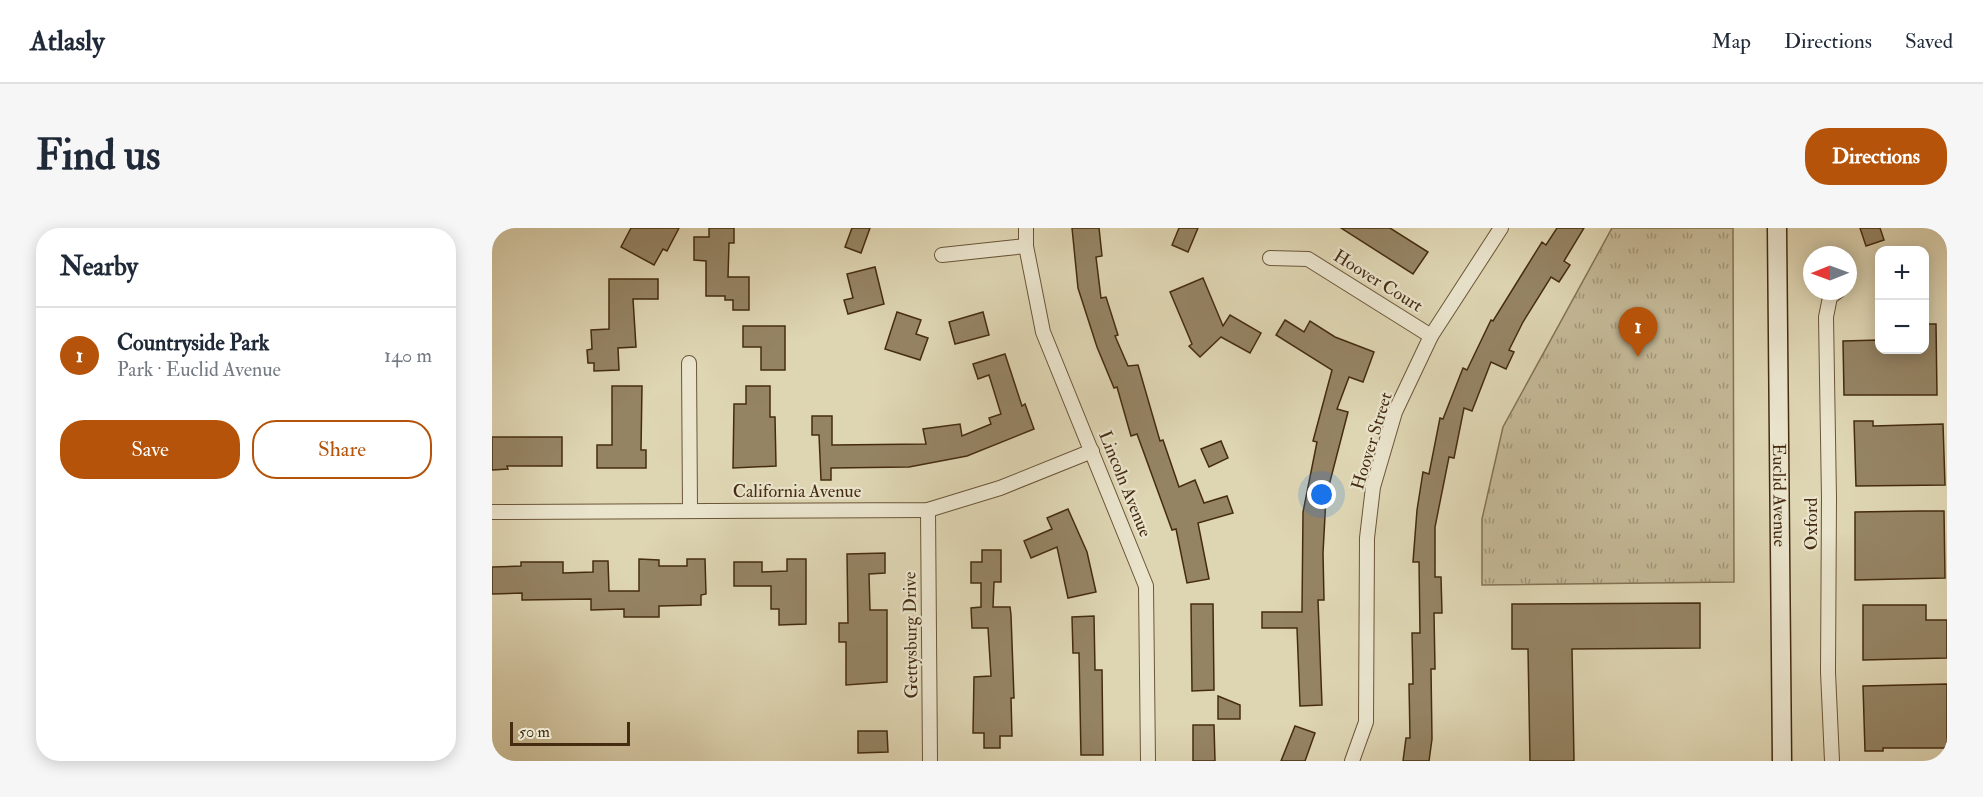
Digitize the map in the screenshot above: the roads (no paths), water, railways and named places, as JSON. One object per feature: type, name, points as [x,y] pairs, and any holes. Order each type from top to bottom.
[{"type":"main road","name":"Euclid Avenue","points":[[1777,228],[1782,761]]},
{"type":"street","name":"Lincoln Avenue","points":[[1026,228],[1026,246],[1043,332],[1146,586],[1148,761]]},
{"type":"street","name":"Hoover Street","points":[[1352,761],[1366,722],[1367,538],[1373,487],[1395,412],[1431,336],[1501,228]]},
{"type":"street","points":[[942,255],[1026,246]]},
{"type":"street","name":"Hoover Court","points":[[1270,258],[1308,259],[1431,336]]},
{"type":"street","name":"Oxford","points":[[1829,300],[1826,317],[1829,498],[1828,672],[1832,761]]},
{"type":"street","points":[[689,363],[690,510]]},
{"type":"street","name":"California Avenue","points":[[492,512],[928,510],[1000,488],[1092,451]]},
{"type":"street","name":"Gettysburg Drive","points":[[928,510],[930,761]]},
{"type":"place","name":"Countryside Park","points":[[1638,357]]}]
